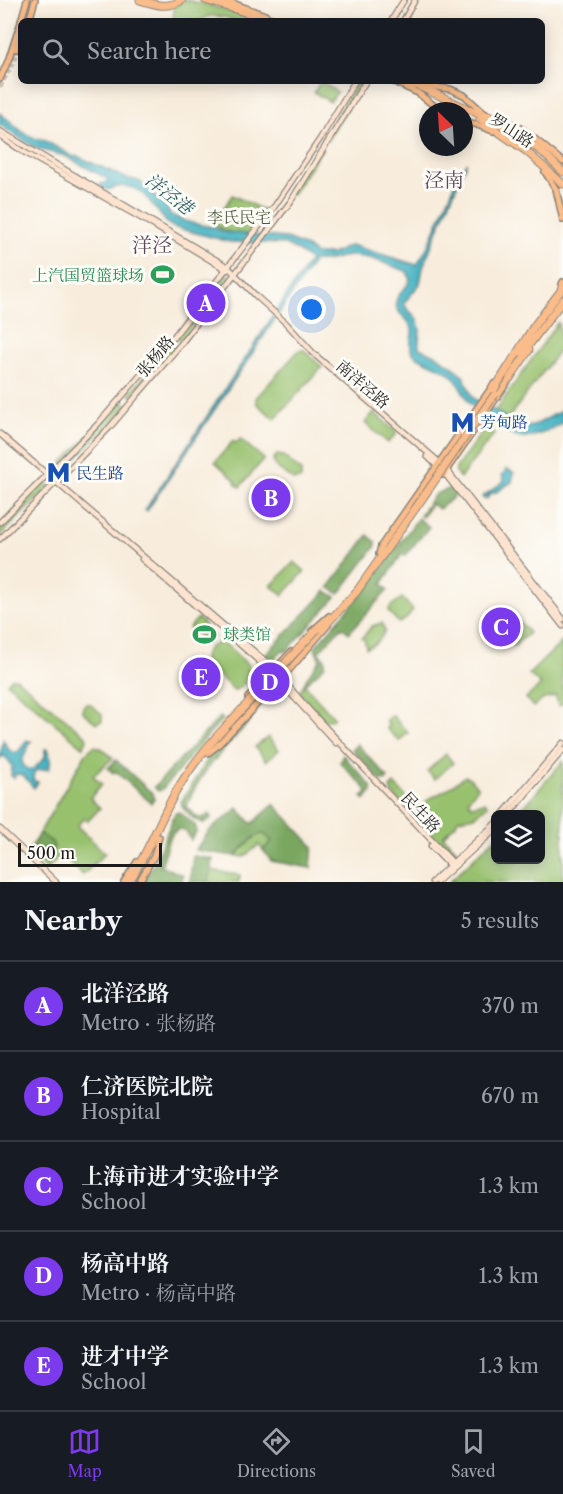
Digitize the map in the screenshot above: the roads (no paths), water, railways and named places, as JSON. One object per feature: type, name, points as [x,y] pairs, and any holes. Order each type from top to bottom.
[{"type":"highway","points":[[140,0],[162,6],[175,4],[182,0]]},
{"type":"highway","points":[[205,0],[259,18]]},
{"type":"highway","points":[[223,0],[270,18]]},
{"type":"highway","points":[[413,84],[447,102]]},
{"type":"highway","points":[[413,84],[530,146],[554,167],[563,181]]},
{"type":"highway","points":[[473,115],[488,122],[527,148],[563,181]]},
{"type":"highway","points":[[488,122],[507,127],[563,167]]},
{"type":"highway","points":[[488,122],[543,167]]},
{"type":"highway","points":[[522,131],[563,167]]},
{"type":"highway","points":[[526,155],[563,181]]},
{"type":"highway","points":[[510,378],[536,337],[540,325],[563,284]]},
{"type":"highway","points":[[493,394],[511,365],[563,295]]},
{"type":"highway","points":[[540,325],[563,302]]},
{"type":"highway","points":[[330,618],[563,302]]},
{"type":"highway","points":[[137,882],[178,797],[208,753],[232,723],[357,591],[413,508]]},
{"type":"highway","points":[[129,882],[152,842],[180,784],[212,741],[232,723]]},
{"type":"main road","points":[[22,18],[27,0]]},
{"type":"main road","points":[[29,18],[34,0]]},
{"type":"main road","points":[[198,0],[258,18]]},
{"type":"main road","points":[[393,18],[404,0]]},
{"type":"main road","points":[[405,18],[416,0]]},
{"type":"main road","points":[[0,79],[18,32]]},
{"type":"main road","points":[[0,84],[18,44]]},
{"type":"main road","name":"张杨路","points":[[0,522],[125,395],[172,339],[274,207],[353,84]]},
{"type":"main road","name":"张杨路","points":[[0,539],[132,401],[236,273],[291,201],[364,84]]},
{"type":"main road","points":[[398,84],[418,93],[430,102]]},
{"type":"main road","name":"罗山路","points":[[414,84],[450,89],[464,95],[484,113],[515,125],[543,145],[563,167]]},
{"type":"main road","name":"罗山路","points":[[473,123],[493,131],[526,155]]},
{"type":"main road","points":[[0,131],[150,219],[227,268]]},
{"type":"main road","points":[[0,136],[22,151],[227,268]]},
{"type":"main road","points":[[543,167],[553,182],[563,220]]},
{"type":"main road","name":"南洋泾路","points":[[227,268],[236,273],[315,355],[438,463]]},
{"type":"main road","points":[[394,538],[404,529],[510,378],[540,325],[542,312],[563,284]]},
{"type":"main road","points":[[379,554],[381,546],[438,463],[484,398],[511,365]]},
{"type":"main road","name":"民生路","points":[[0,435],[272,671],[452,865]]},
{"type":"main road","points":[[438,463],[563,626]]},
{"type":"main road","points":[[445,472],[563,619]]},
{"type":"main road","points":[[212,741],[219,729],[272,671],[318,624],[330,618]]},
{"type":"main road","points":[[208,753],[311,646],[325,630],[330,618]]},
{"type":"main road","points":[[506,810],[563,743]]},
{"type":"main road","points":[[512,810],[563,750]]},
{"type":"main road","points":[[437,882],[491,827]]},
{"type":"main road","points":[[0,832],[54,882]]},
{"type":"main road","points":[[432,882],[491,832]]},
{"type":"main road","points":[[124,882],[152,842]]},
{"type":"water","points":[[0,113],[24,133],[36,139],[42,139],[74,157],[77,156],[126,178],[139,181],[163,202],[171,215],[191,223],[214,227],[224,232],[285,238],[316,254],[332,254],[351,245],[417,265],[429,244],[460,172],[467,162],[423,267],[420,284],[404,303],[418,322],[419,348],[436,355],[456,369],[464,377],[473,398],[521,426],[533,426],[563,410],[563,423],[525,438],[508,434],[473,407],[451,375],[415,355],[410,347],[411,325],[396,306],[397,298],[410,280],[406,271],[358,256],[314,261],[147,511],[145,510],[310,260],[283,244],[230,242],[173,227],[136,189],[119,187],[108,190],[98,185],[107,182],[108,179],[65,156],[35,148],[0,125]]},
{"type":"water","points":[[507,469],[514,473],[512,482],[484,499],[482,497],[504,481],[502,475]]},
{"type":"water","points":[[3,740],[9,750],[14,753],[19,751],[26,741],[31,741],[22,761],[24,766],[30,770],[45,758],[45,749],[47,749],[51,760],[49,769],[34,772],[33,780],[38,782],[34,788],[23,775],[16,774],[14,778],[11,776],[12,766],[5,756],[0,758]]},
{"type":"tunnel","points":[[0,87],[18,48]]},
{"type":"place","name":"上汽国贸篮球场","points":[[162,275]]},
{"type":"place","name":"北洋泾路","points":[[206,303]]},
{"type":"place","name":"芳甸路","points":[[462,422]]},
{"type":"place","name":"民生路","points":[[58,473]]},
{"type":"place","name":"仁济医院北院","points":[[271,498]]},
{"type":"place","name":"上海市进才实验中学","points":[[501,627]]},
{"type":"place","name":"球类馆","points":[[205,634]]},
{"type":"place","name":"进才中学","points":[[201,677]]},
{"type":"place","name":"杨高中路","points":[[270,682]]},
{"type":"district","name":"泾南","points":[[444,180]]},
{"type":"district","name":"洋泾","points":[[152,245]]},
{"type":"water label","name":"洋泾港","points":[[169,194]]},
{"type":"park label","name":"李氏民宅","points":[[239,217]]}]
